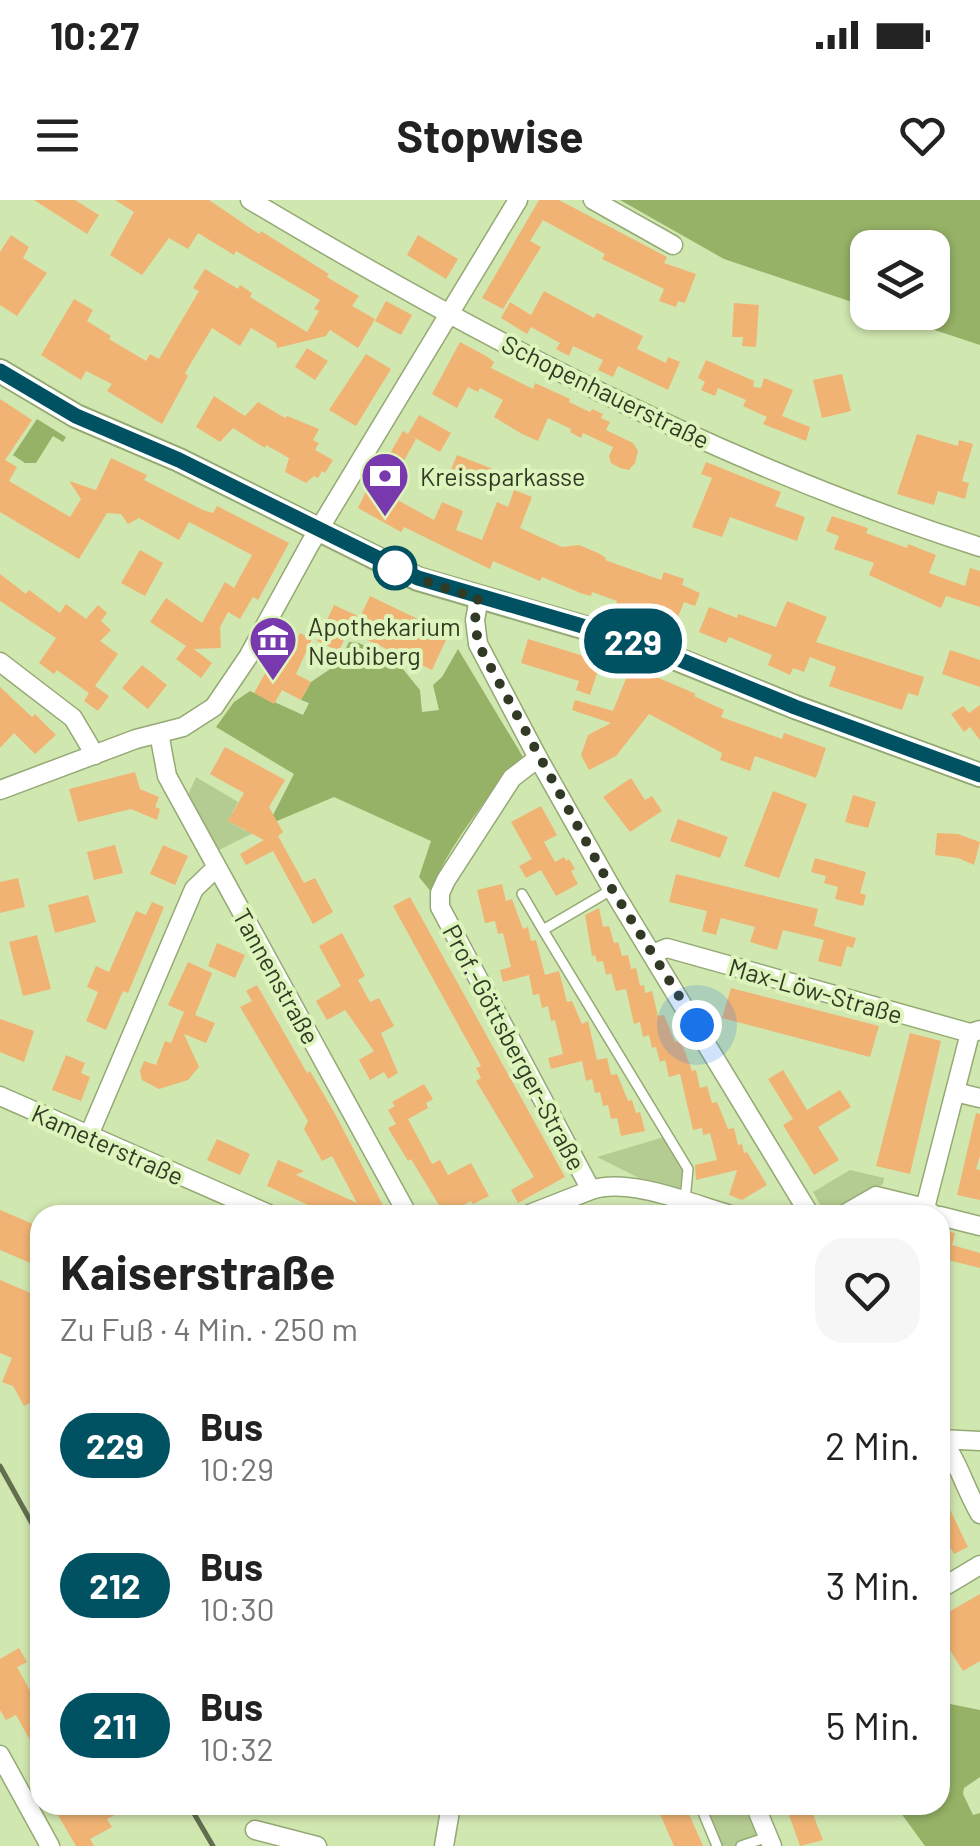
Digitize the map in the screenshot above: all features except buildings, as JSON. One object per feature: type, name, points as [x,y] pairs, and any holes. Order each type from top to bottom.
[{"type":"street","name":"Schopenhauerstraße","points":[[250,200],[554,369],[772,469],[980,546]]},
{"type":"street","points":[[0,790],[183,727],[214,707],[248,657],[319,529],[518,200]]},
{"type":"street","points":[[594,200],[673,245]]},
{"type":"street","points":[[0,371],[76,416],[179,460],[418,578],[637,642],[795,707],[980,776]]},
{"type":"street","points":[[478,598],[478,644],[538,758],[612,889],[804,1205]]},
{"type":"street","points":[[0,662],[73,718],[94,755]]},
{"type":"street","name":"Tannenstraße","points":[[159,733],[167,776],[403,1205]]},
{"type":"street","name":"Prof.-Göttsberger-Straße","points":[[538,758],[512,778],[446,880],[440,893],[440,907],[591,1190]]},
{"type":"street","points":[[88,1135],[194,889],[217,867]]},
{"type":"street","name":"Max-Löw-Straße","points":[[652,954],[667,948],[975,1032]]},
{"type":"street","points":[[934,1205],[955,1092],[975,1032]]},
{"type":"street","points":[[955,1092],[980,1098]]},
{"type":"street","name":"Kameterstraße","points":[[0,1096],[244,1205]]},
{"type":"street","name":"Prof.-Göttsberger-Straße","points":[[553,1205],[608,1184],[695,1205]]},
{"type":"street","points":[[861,1205],[876,1196],[906,1205]]},
{"type":"street","points":[[950,1218],[980,1226]]},
{"type":"street","points":[[950,1440],[980,1441]]},
{"type":"street","points":[[950,1451],[964,1488],[980,1514]]},
{"type":"street","points":[[950,1584],[980,1565]]},
{"type":"street","points":[[0,1755],[30,1810]]},
{"type":"street","points":[[33,1815],[50,1846]]},
{"type":"street","points":[[444,1846],[449,1815]]},
{"type":"street","points":[[759,1815],[770,1841]]},
{"type":"street","points":[[255,1830],[317,1846]]},
{"type":"lane","points":[[543,930],[612,889]]},
{"type":"lane","points":[[522,894],[688,1169],[684,1202]]},
{"type":"lane","points":[[704,1815],[717,1846]]},
{"type":"lane","points":[[741,1846],[770,1841]]},
{"type":"green space","points":[[620,200],[980,200],[980,345],[935,330],[950,330],[950,230],[850,230],[850,301],[724,259]]},
{"type":"green space","points":[[37,419],[66,437],[63,442],[53,436],[36,463],[25,463],[13,455]]},
{"type":"green space","points":[[349,642],[403,665],[420,690],[422,712],[439,710],[433,685],[458,649],[523,757],[457,841],[432,893],[419,877],[431,841],[334,797],[277,821],[271,819],[294,774],[216,727],[234,702],[250,691],[303,715],[309,703],[301,700],[311,682],[339,663]]},
{"type":"green space","points":[[196,777],[238,802],[228,821],[246,831],[271,819],[277,821],[219,850],[188,795]]},
{"type":"green space","points":[[664,1137],[682,1169],[680,1189],[639,1178],[597,1157]]},
{"type":"green space","points":[[850,1170],[884,1178],[883,1184],[844,1205],[820,1205],[813,1192]]},
{"type":"green space","points":[[950,1704],[980,1710],[980,1777],[964,1788],[963,1794],[973,1815],[980,1813],[980,1846],[925,1846],[902,1815],[950,1815]]},
{"type":"green space","points":[[709,1815],[752,1815],[758,1830],[755,1836],[734,1846],[722,1846]]},
{"type":"railway","points":[[0,1466],[30,1520]]},
{"type":"railway","points":[[195,1815],[213,1846]]},
{"type":"bus line","name":"229","points":[[0,371],[76,416],[179,460],[418,578],[637,642],[795,707],[980,775]]},
{"type":"place","name":"Kreissparkasse","points":[[385,518]]},
{"type":"place","name":"Apothekarium Neubiberg","points":[[273,682]]},
{"type":"route","points":[[395,568],[478,598],[478,644],[612,889],[697,1025]]}]
